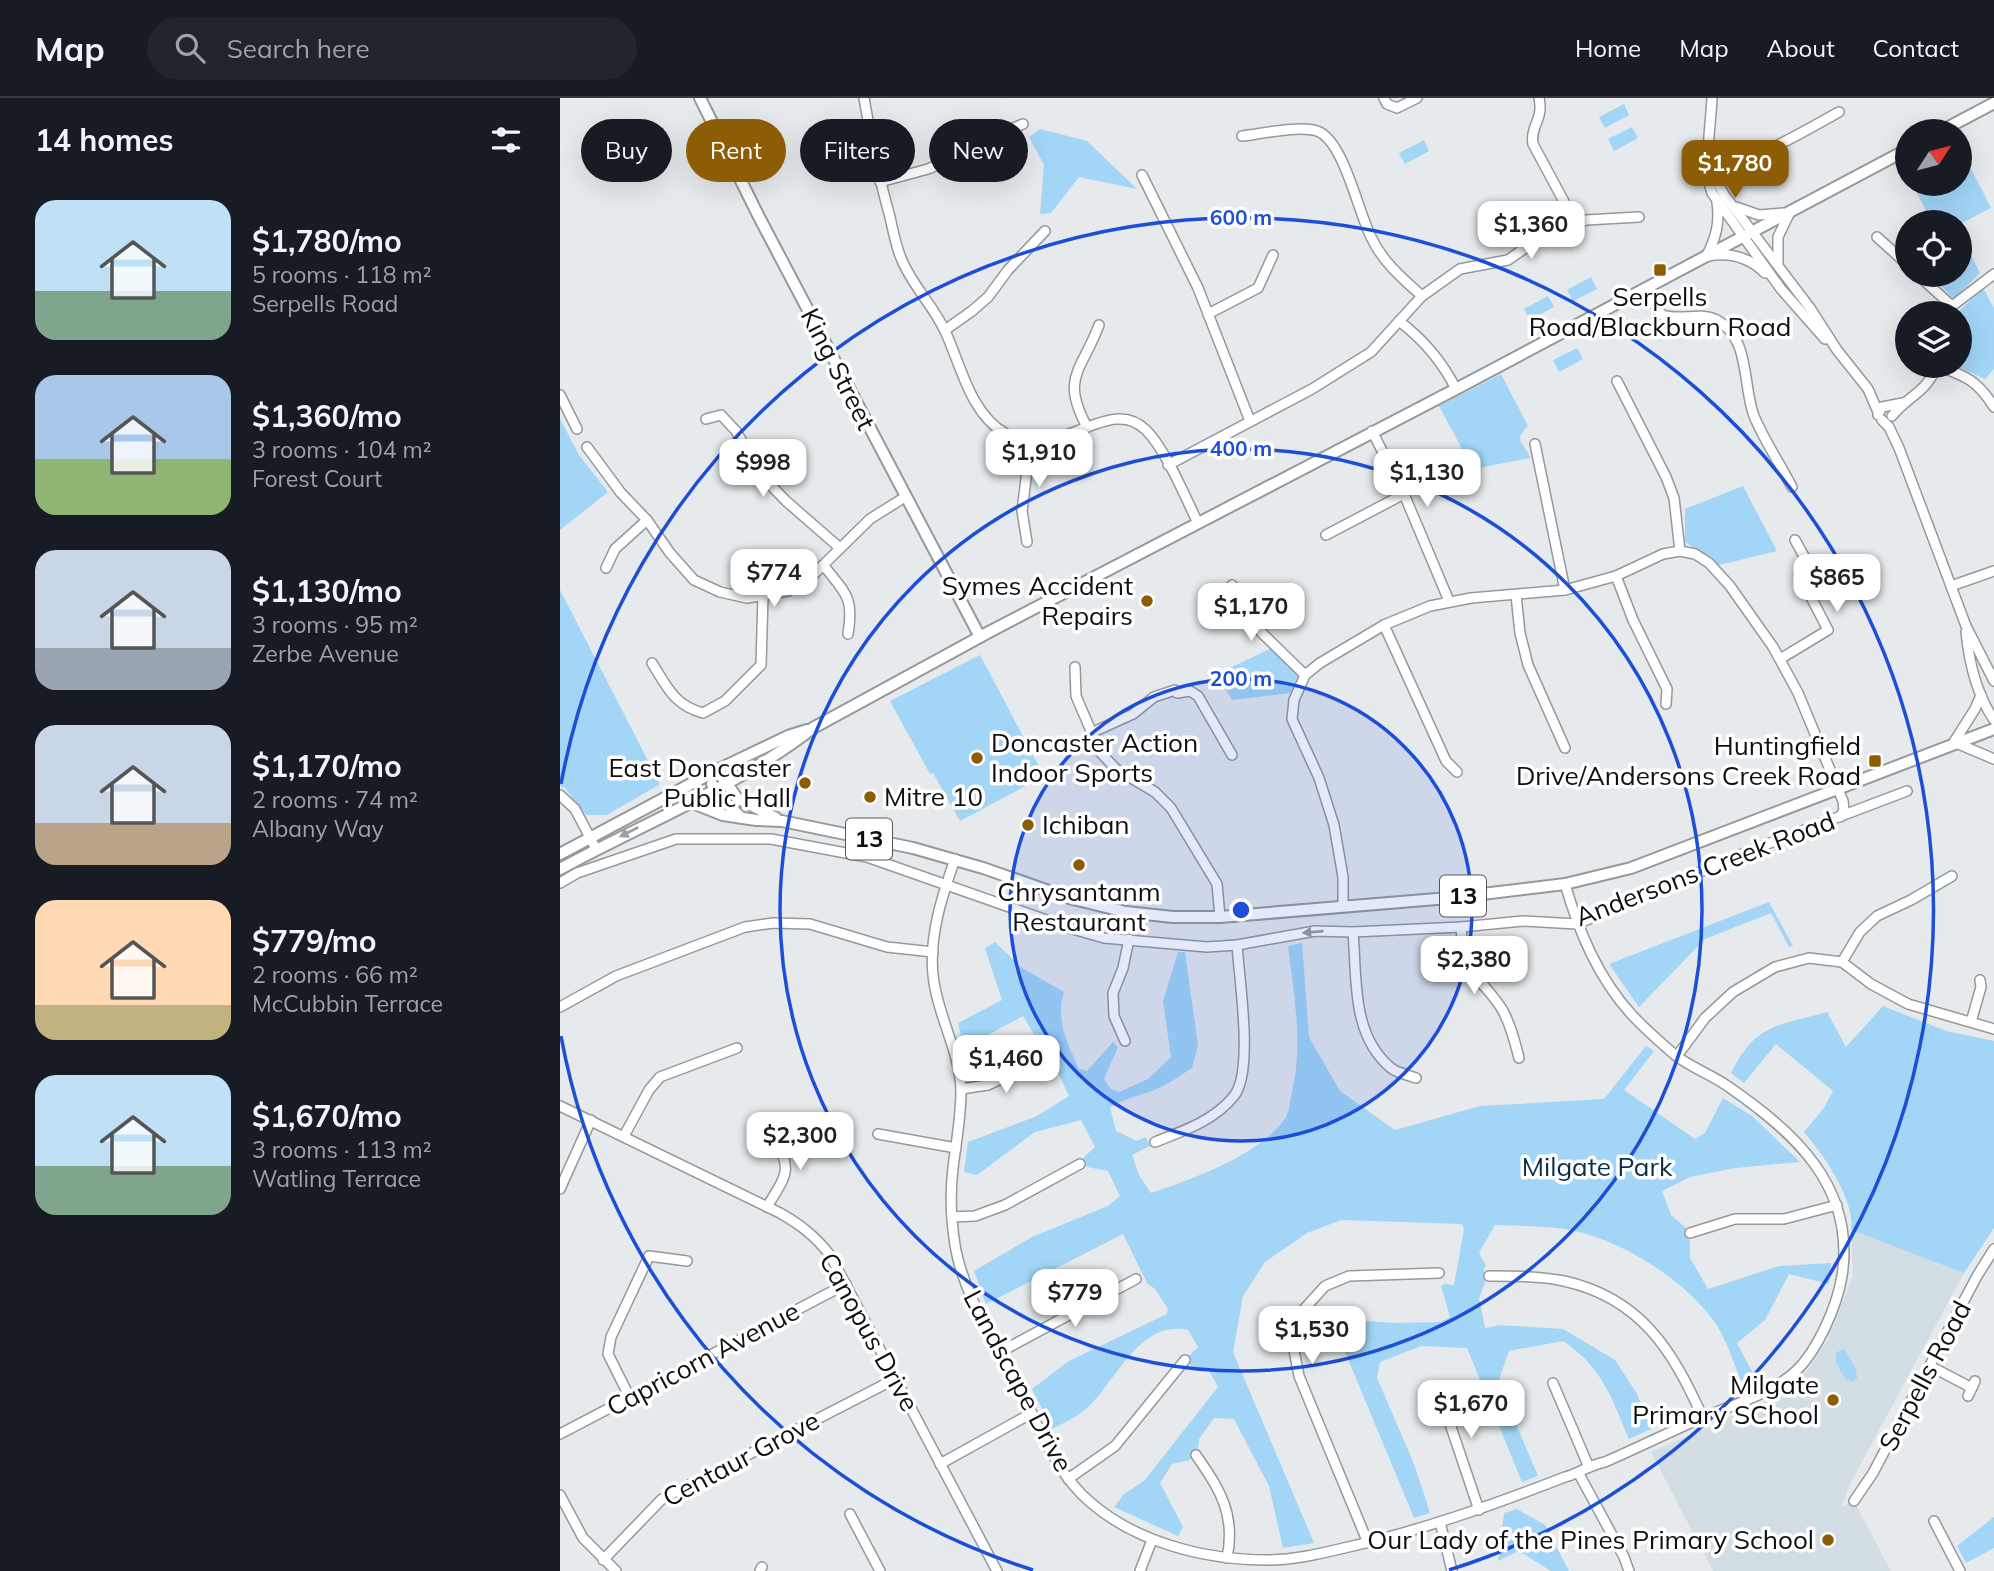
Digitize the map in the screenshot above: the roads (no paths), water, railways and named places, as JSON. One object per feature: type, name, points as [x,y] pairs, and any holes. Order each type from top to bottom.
[{"type":"main road","name":"King Street","points":[[701,98],[758,215],[981,637]]},
{"type":"main road","points":[[1964,119],[1994,103]]},
{"type":"main road","points":[[560,869],[720,786],[793,743],[813,728],[981,637],[1371,431],[1455,390],[1895,156]]},
{"type":"main road","points":[[560,853],[707,775],[788,736],[813,728]]},
{"type":"main road","name":"Andersons Creek Road","points":[[720,786],[742,818],[782,821],[954,859],[1069,898],[1126,912],[1173,917],[1220,917],[1565,884],[1631,868],[1993,728]]},
{"type":"main road","name":"Andersons Creek Road","points":[[707,775],[745,803],[782,821]]},
{"type":"main road","name":"13","points":[[690,802],[723,815],[742,818]]},
{"type":"street","points":[[864,98],[868,119]]},
{"type":"street","points":[[1384,98],[1387,104],[1397,108],[1417,98]]},
{"type":"street","points":[[1539,98],[1541,114],[1532,135],[1533,144],[1576,224]]},
{"type":"street","points":[[1712,98],[1708,153],[1709,185],[1717,202],[1719,217],[1716,234],[1706,257],[1727,255],[1749,260],[1781,289],[1807,321],[1837,350]]},
{"type":"street","points":[[1709,168],[1736,163],[1766,152],[1839,112]]},
{"type":"street","points":[[1242,136],[1304,129],[1319,131],[1325,135],[1337,149],[1372,241],[1399,276],[1422,296]]},
{"type":"street","points":[[1709,168],[1781,289]]},
{"type":"street","points":[[1142,175],[1187,265],[1250,421]]},
{"type":"street","points":[[880,182],[901,259],[945,330],[974,399],[988,419],[1006,434],[1026,440],[1049,442],[1113,418],[1130,419],[1146,430],[1168,465],[1198,523]]},
{"type":"street","points":[[1717,202],[1780,269],[1813,311],[1837,350],[1886,413],[1966,626],[1994,681]]},
{"type":"street","points":[[1732,204],[1759,215],[1790,212]]},
{"type":"street","points":[[1780,269],[1777,240],[1790,212]]},
{"type":"street","points":[[1168,465],[1312,389],[1371,352],[1422,296],[1460,269],[1508,260],[1528,246],[1576,224],[1612,217],[1639,217]]},
{"type":"street","points":[[945,330],[988,298],[1008,270],[1045,231]]},
{"type":"street","points":[[1877,237],[1895,253]]},
{"type":"street","points":[[1208,314],[1258,288],[1273,255]]},
{"type":"street","points":[[1961,301],[1994,274]]},
{"type":"street","points":[[1929,287],[1942,301]]},
{"type":"street","points":[[1644,290],[1662,315],[1676,319],[1710,317],[1734,335],[1740,348],[1755,417],[1792,487]]},
{"type":"street","points":[[1399,321],[1427,345],[1443,365],[1455,390]]},
{"type":"street","points":[[1087,427],[1073,394],[1073,379],[1092,346],[1099,325]]},
{"type":"street","points":[[1886,413],[1924,388],[1930,378]]},
{"type":"street","points":[[1968,378],[1982,388],[1994,407]]},
{"type":"street","points":[[1617,381],[1674,498],[1681,551]]},
{"type":"street","points":[[560,396],[577,429]]},
{"type":"street","points":[[706,419],[722,415],[736,431],[760,474],[786,501],[840,548]]},
{"type":"street","points":[[1371,431],[1404,494],[1449,601]]},
{"type":"street","points":[[1026,440],[1028,463],[1022,511],[1027,542]]},
{"type":"street","points":[[1535,444],[1565,590]]},
{"type":"street","points":[[587,447],[621,493],[647,520],[670,553],[694,580],[720,592],[747,597],[788,591],[810,579],[870,519],[905,497]]},
{"type":"street","points":[[1326,536],[1404,494]]},
{"type":"street","points":[[606,568],[615,549],[647,520]]},
{"type":"street","points":[[1780,659],[1828,630],[1799,574],[1805,558],[1796,540]]},
{"type":"street","points":[[1343,906],[1343,877],[1334,825],[1319,778],[1292,719],[1294,701],[1305,675],[1320,663],[1384,625],[1430,606],[1449,601],[1565,590],[1616,576],[1663,554],[1681,551],[1703,558],[1717,571],[1780,659],[1798,693],[1838,789],[1844,805],[1840,817]]},
{"type":"street","points":[[824,566],[846,594],[851,612],[848,634]]},
{"type":"street","points":[[1951,586],[1994,571]]},
{"type":"street","points":[[1616,576],[1633,620],[1667,690],[1666,704]]},
{"type":"street","points":[[1232,585],[1262,633],[1305,675]]},
{"type":"street","points":[[1516,595],[1520,633],[1528,665],[1565,748]]},
{"type":"street","points":[[652,663],[672,695],[690,709],[703,713],[725,701],[761,665],[763,596]]},
{"type":"street","points":[[1384,625],[1446,761],[1457,772]]},
{"type":"street","points":[[1966,626],[1970,657],[1993,728]]},
{"type":"street","points":[[1075,667],[1076,696],[1100,752],[1116,769],[1155,792],[1171,808],[1217,884],[1220,917]]},
{"type":"street","points":[[1091,733],[1133,714],[1154,697],[1175,690],[1180,693],[1190,691],[1198,696],[1232,755]]},
{"type":"street","points":[[1981,695],[1976,709],[1954,742],[1994,759]]},
{"type":"street","name":"Andersons Creek Road","points":[[560,883],[577,873],[676,839],[771,839],[867,857],[1069,928],[1104,937],[1208,947],[1237,945],[1315,931],[1461,928],[1523,921],[1577,924],[1754,849],[1907,791]]},
{"type":"street","points":[[560,795],[575,809],[596,849]]},
{"type":"street","name":"Landscape Drive","points":[[954,859],[936,926],[933,977],[959,1070],[961,1089],[952,1183],[952,1217],[956,1249],[969,1292],[1069,1479],[1089,1502],[1116,1522],[1152,1540],[1227,1558],[1270,1560],[1313,1555],[1368,1543],[1479,1510],[1579,1474],[1588,1465],[1605,1462],[1763,1392],[1796,1370],[1825,1329],[1839,1292],[1844,1260],[1842,1226],[1836,1205],[1815,1162],[1774,1120],[1724,1084],[1677,1056],[1632,1015],[1601,973],[1577,924],[1565,884]]},
{"type":"street","points":[[1842,962],[1860,932],[1877,916],[1911,901],[1952,876]]},
{"type":"street","points":[[560,1007],[617,976],[746,928],[774,923],[810,924],[887,947],[933,952]]},
{"type":"street","points":[[1461,928],[1465,956],[1474,974],[1494,996],[1503,1011],[1519,1058]]},
{"type":"street","points":[[1353,932],[1359,1011],[1364,1030],[1374,1050],[1392,1069],[1416,1078]]},
{"type":"street","points":[[1125,1041],[1114,1016],[1113,993],[1123,968],[1129,939]]},
{"type":"street","points":[[1155,1142],[1199,1124],[1222,1109],[1236,1094],[1244,1069],[1237,945]]},
{"type":"street","points":[[1677,1056],[1705,1018],[1733,992],[1775,967],[1809,958],[1842,962],[1871,984],[1908,1004],[1994,1030]]},
{"type":"street","points":[[1971,1021],[1981,986],[1980,980]]},
{"type":"street","points":[[624,1136],[649,1090],[660,1077],[737,1048]]},
{"type":"street","points":[[961,1089],[988,1086],[1038,1062]]},
{"type":"street","name":"Canopus Drive","points":[[560,1106],[767,1206],[804,1227],[817,1238],[846,1284],[997,1571]]},
{"type":"street","points":[[560,1189],[592,1121]]},
{"type":"street","points":[[767,1206],[783,1179],[787,1162],[774,1134]]},
{"type":"street","points":[[878,1134],[956,1148]]},
{"type":"street","points":[[952,1217],[975,1216],[1006,1205],[1080,1164]]},
{"type":"street","points":[[1690,1233],[1735,1219],[1784,1219],[1836,1205]]},
{"type":"street","name":"Serpells Road","points":[[1854,1501],[1873,1474],[1977,1276],[1994,1249]]},
{"type":"street","points":[[630,1398],[608,1354],[611,1337],[649,1256],[687,1261]]},
{"type":"street","points":[[1368,1543],[1299,1376],[1293,1345],[1296,1318],[1325,1286],[1349,1276],[1439,1273]]},
{"type":"street","points":[[1489,1276],[1539,1277],[1563,1281],[1608,1297],[1631,1312],[1667,1348],[1680,1368],[1703,1418]]},
{"type":"street","points":[[1000,1352],[1136,1279]]},
{"type":"street","name":"Capricorn Avenue","points":[[560,1434],[846,1284]]},
{"type":"street","points":[[1069,1479],[1115,1446],[1185,1360]]},
{"type":"street","points":[[1930,1366],[1972,1389]]},
{"type":"street","name":"Centaur Grove","points":[[603,1560],[662,1499],[895,1379]]},
{"type":"street","points":[[1553,1383],[1588,1465]]},
{"type":"street","points":[[1429,1387],[1448,1418],[1479,1510]]},
{"type":"street","points":[[940,1464],[1032,1413]]},
{"type":"street","points":[[1196,1455],[1216,1484],[1226,1508],[1231,1537],[1227,1558]]},
{"type":"street","points":[[1579,1474],[1629,1571]]},
{"type":"street","points":[[560,1495],[583,1538],[616,1571]]},
{"type":"street","points":[[850,1514],[880,1571]]},
{"type":"street","points":[[1934,1521],[1960,1571]]},
{"type":"street","points":[[1440,1522],[1452,1571]]},
{"type":"street","points":[[1140,1571],[1152,1540]]},
{"type":"place","name":"Serpells Road/Blackburn Road","points":[[1660,270]]},
{"type":"place","name":"Symes Accident Repairs","points":[[1147,601]]},
{"type":"place","name":"Doncaster Action Indoor Sports","points":[[977,758]]},
{"type":"place","name":"Huntingfield Drive/Andersons Creek Road","points":[[1875,761]]},
{"type":"place","name":"East Doncaster Public Hall","points":[[805,783]]},
{"type":"place","name":"Mitre 10","points":[[870,797]]},
{"type":"place","name":"Ichiban","points":[[1028,825]]},
{"type":"place","name":"Chrysantanm Restaurant","points":[[1079,865]]},
{"type":"place","name":"Milgate Primary SChool","points":[[1833,1400]]},
{"type":"place","name":"Our Lady of the Pines Primary School","points":[[1828,1540]]},
{"type":"park label","name":"Milgate Park","points":[[1597,1167]]}]
